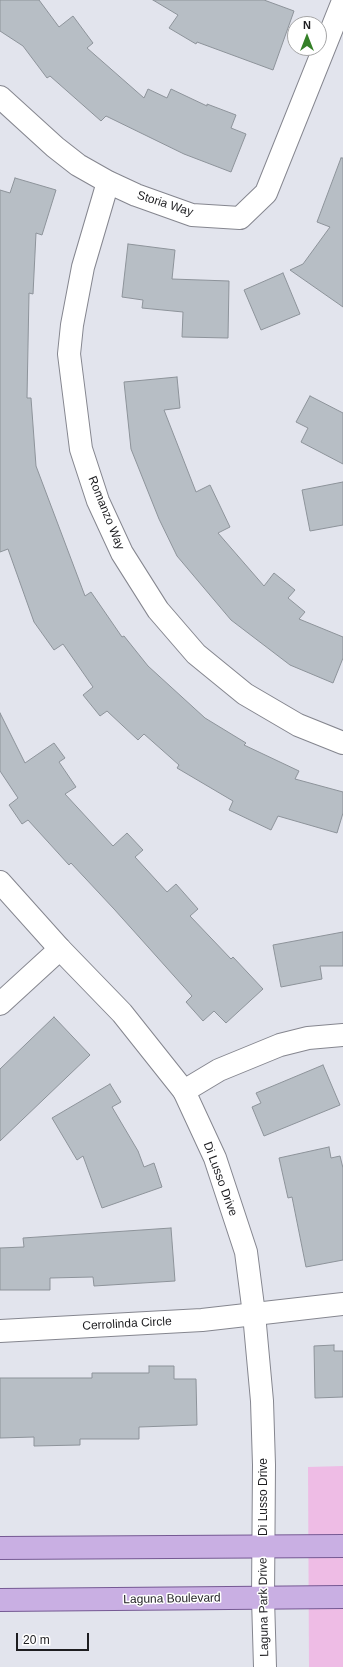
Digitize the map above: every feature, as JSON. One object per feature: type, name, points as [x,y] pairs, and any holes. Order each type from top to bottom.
[{"type":"main road","points":[[0,1548],[343,1546]]},
{"type":"main road","name":"Laguna Boulevard","points":[[0,1600],[343,1597]]},
{"type":"street","name":"Storia Way","points":[[0,97],[55,147],[78,165],[108,182],[136,195],[192,214],[240,218],[266,193],[343,2]]},
{"type":"street","name":"Romanzo Way","points":[[108,182],[83,267],[74,310],[69,354],[74,405],[81,449],[98,501],[122,553],[158,610],[196,654],[245,694],[298,725],[343,743]]},
{"type":"street","name":"Di Lusso Drive","points":[[0,882],[60,949],[122,1013],[184,1091],[215,1158],[246,1252],[254,1314],[262,1401],[264,1547]]},
{"type":"street","points":[[0,1004],[60,949]]},
{"type":"street","points":[[184,1091],[219,1070],[280,1045],[308,1038],[343,1034]]},
{"type":"street","points":[[254,1314],[343,1304]]},
{"type":"street","name":"Cerrolinda Circle","points":[[0,1331],[202,1320],[254,1314]]},
{"type":"street","name":"Laguna Park Drive","points":[[264,1547],[263,1598],[265,1667]]},
{"type":"shaded area","points":[[343,1466],[343,1667],[309,1667],[308,1467]]},
{"type":"building","points":[[0,0],[39,0],[59,27],[73,16],[93,43],[87,48],[144,98],[148,89],[167,98],[171,89],[207,106],[207,104],[236,115],[231,128],[246,134],[231,172],[184,154],[106,116],[101,121],[50,76],[47,78],[23,46],[0,31]]},
{"type":"building","points":[[153,0],[264,0],[294,11],[292,16],[287,16],[287,31],[273,70],[197,42],[196,44],[169,28],[178,15]]},
{"type":"building","points":[[341,158],[343,158],[343,307],[290,270],[303,264],[330,227],[317,222]]},
{"type":"building","points":[[15,178],[56,190],[42,235],[36,233],[33,294],[29,293],[27,398],[31,398],[36,466],[85,596],[91,592],[122,637],[124,636],[148,666],[205,718],[246,743],[244,745],[299,771],[295,779],[343,792],[343,813],[337,833],[278,816],[271,830],[229,810],[233,801],[177,768],[179,765],[144,734],[138,740],[107,711],[100,716],[83,695],[93,687],[63,644],[54,650],[34,622],[8,549],[0,552],[0,190],[10,193]]},
{"type":"building","points":[[128,244],[175,250],[172,279],[229,281],[228,338],[182,337],[183,312],[142,308],[143,300],[122,297]]},
{"type":"building","points":[[283,273],[300,314],[261,330],[244,290]]},
{"type":"building","points":[[177,377],[180,408],[164,410],[196,492],[210,485],[230,527],[218,533],[264,586],[274,573],[295,590],[288,598],[305,612],[299,619],[343,637],[343,658],[333,683],[290,665],[231,620],[177,556],[159,519],[131,449],[124,382]]},
{"type":"building","points":[[310,396],[343,413],[343,464],[301,442],[308,428],[296,422]]},
{"type":"building","points":[[343,482],[343,525],[310,531],[302,490]]},
{"type":"building","points":[[0,713],[25,763],[54,743],[65,758],[59,762],[76,787],[65,794],[113,846],[127,833],[143,850],[135,857],[167,892],[176,884],[198,909],[190,916],[231,959],[233,957],[263,989],[226,1023],[214,1011],[203,1021],[186,1002],[192,996],[114,909],[71,863],[69,865],[28,820],[22,824],[9,805],[18,798],[0,771]]},
{"type":"building","points":[[343,932],[343,966],[320,966],[322,979],[281,987],[273,945]]},
{"type":"building","points":[[54,1017],[90,1055],[0,1141],[0,1069]]},
{"type":"building","points":[[323,1065],[340,1105],[264,1136],[252,1107],[261,1103],[256,1093]]},
{"type":"building","points":[[110,1084],[121,1102],[112,1107],[138,1151],[144,1167],[154,1163],[162,1187],[102,1208],[83,1156],[77,1160],[52,1118]]},
{"type":"building","points":[[329,1147],[331,1158],[340,1156],[343,1168],[343,1260],[306,1267],[292,1197],[288,1198],[279,1158]]},
{"type":"building","points":[[171,1228],[175,1281],[94,1286],[93,1277],[50,1278],[50,1290],[0,1290],[0,1248],[24,1247],[23,1238]]},
{"type":"building","points":[[334,1345],[334,1351],[343,1351],[343,1397],[315,1398],[314,1346]]},
{"type":"building","points":[[149,1366],[174,1366],[174,1379],[196,1379],[197,1425],[139,1427],[139,1439],[80,1439],[80,1445],[34,1446],[34,1437],[0,1438],[0,1378],[92,1378],[92,1373],[149,1373]]}]
